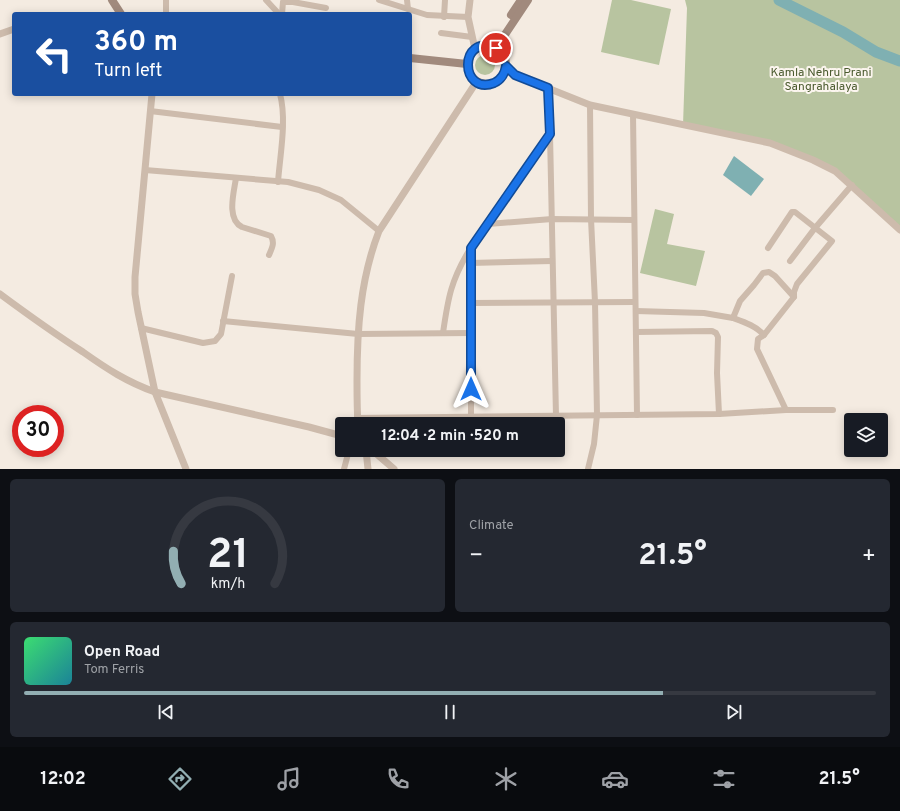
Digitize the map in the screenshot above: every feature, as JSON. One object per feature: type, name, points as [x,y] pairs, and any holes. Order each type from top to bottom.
[{"type":"main road","points":[[112,0],[120,12]]},
{"type":"main road","points":[[494,47],[521,0]]},
{"type":"main road","points":[[494,47],[528,0]]},
{"type":"main road","points":[[483,46],[494,47],[502,53],[506,66],[498,81],[485,84],[477,82],[470,75],[467,64],[470,55],[475,49],[483,46]]},
{"type":"main road","points":[[412,58],[467,64]]},
{"type":"street","points":[[166,0],[166,12]]},
{"type":"street","points":[[266,0],[277,12]]},
{"type":"street","points":[[379,0],[426,15],[468,17]]},
{"type":"street","points":[[407,0],[408,8]]},
{"type":"street","points":[[444,16],[445,0]]},
{"type":"street","points":[[470,0],[468,17],[475,49]]},
{"type":"street","points":[[282,12],[283,1],[326,8]]},
{"type":"street","points":[[0,34],[12,30]]},
{"type":"street","points":[[442,33],[472,37]]},
{"type":"street","points":[[506,66],[515,75],[590,105],[770,143],[813,160],[836,171],[900,230]]},
{"type":"street","points":[[358,417],[358,334],[362,294],[372,248],[379,231],[477,82]]},
{"type":"street","points":[[548,88],[556,416]]},
{"type":"street","points":[[152,96],[135,277],[135,294],[155,392],[186,469]]},
{"type":"street","points":[[278,182],[282,127],[282,103],[280,96]]},
{"type":"street","points":[[588,469],[594,444],[597,415],[595,302],[591,219],[590,105]]},
{"type":"street","points":[[150,111],[282,127]]},
{"type":"street","points":[[633,114],[637,415]]},
{"type":"street","points":[[443,333],[448,297],[459,266],[550,134]]},
{"type":"street","points":[[145,170],[288,182],[319,190],[341,200],[379,231]]},
{"type":"street","points":[[236,178],[233,213],[237,225],[271,236],[273,244],[269,255]]},
{"type":"street","points":[[790,261],[815,228],[852,185]]},
{"type":"street","points":[[768,248],[792,212],[795,212],[832,241],[797,284],[794,292],[794,298],[764,335],[758,339],[757,349],[786,410]]},
{"type":"street","points":[[488,224],[552,219],[634,220]]},
{"type":"street","points":[[471,248],[471,417],[719,414],[786,410],[833,410]]},
{"type":"street","points":[[470,263],[552,261]]},
{"type":"street","points":[[733,318],[740,301],[763,272],[769,272],[775,276],[794,298]]},
{"type":"street","points":[[141,328],[203,343],[215,341],[221,334],[232,276]]},
{"type":"street","points":[[0,294],[52,332],[129,382],[155,392],[335,434]]},
{"type":"street","points":[[471,303],[635,302]]},
{"type":"street","points":[[636,311],[704,313],[733,318],[752,326],[764,335]]},
{"type":"street","points":[[223,321],[358,334],[471,333]]},
{"type":"street","points":[[636,332],[712,331],[716,333],[718,337],[717,373],[719,414]]},
{"type":"street","points":[[344,469],[347,457]]},
{"type":"street","points":[[367,457],[368,469]]},
{"type":"street","points":[[380,457],[394,469]]},
{"type":"green space","points":[[612,0],[631,0],[671,9],[659,65],[601,52]]},
{"type":"green space","name":"Kamla Nehru Prani Sangrahalaya","points":[[685,0],[900,0],[900,230],[836,171],[770,143],[683,125],[687,8]]},
{"type":"green space","points":[[485,55],[492,58],[495,65],[492,72],[485,75],[478,72],[475,65],[478,58]]},
{"type":"green space","points":[[655,209],[674,214],[667,244],[705,251],[696,286],[640,273]]},
{"type":"water","points":[[734,156],[764,179],[751,196],[723,175]]},
{"type":"waterway","points":[[779,0],[843,32],[876,52],[900,61]]},
{"type":"route","points":[[471,389],[471,248],[550,134],[548,88],[515,75],[506,66],[501,78],[494,83],[485,84],[477,82],[470,75],[467,67],[468,58],[472,52],[478,47],[483,46],[491,46],[496,48]]}]
